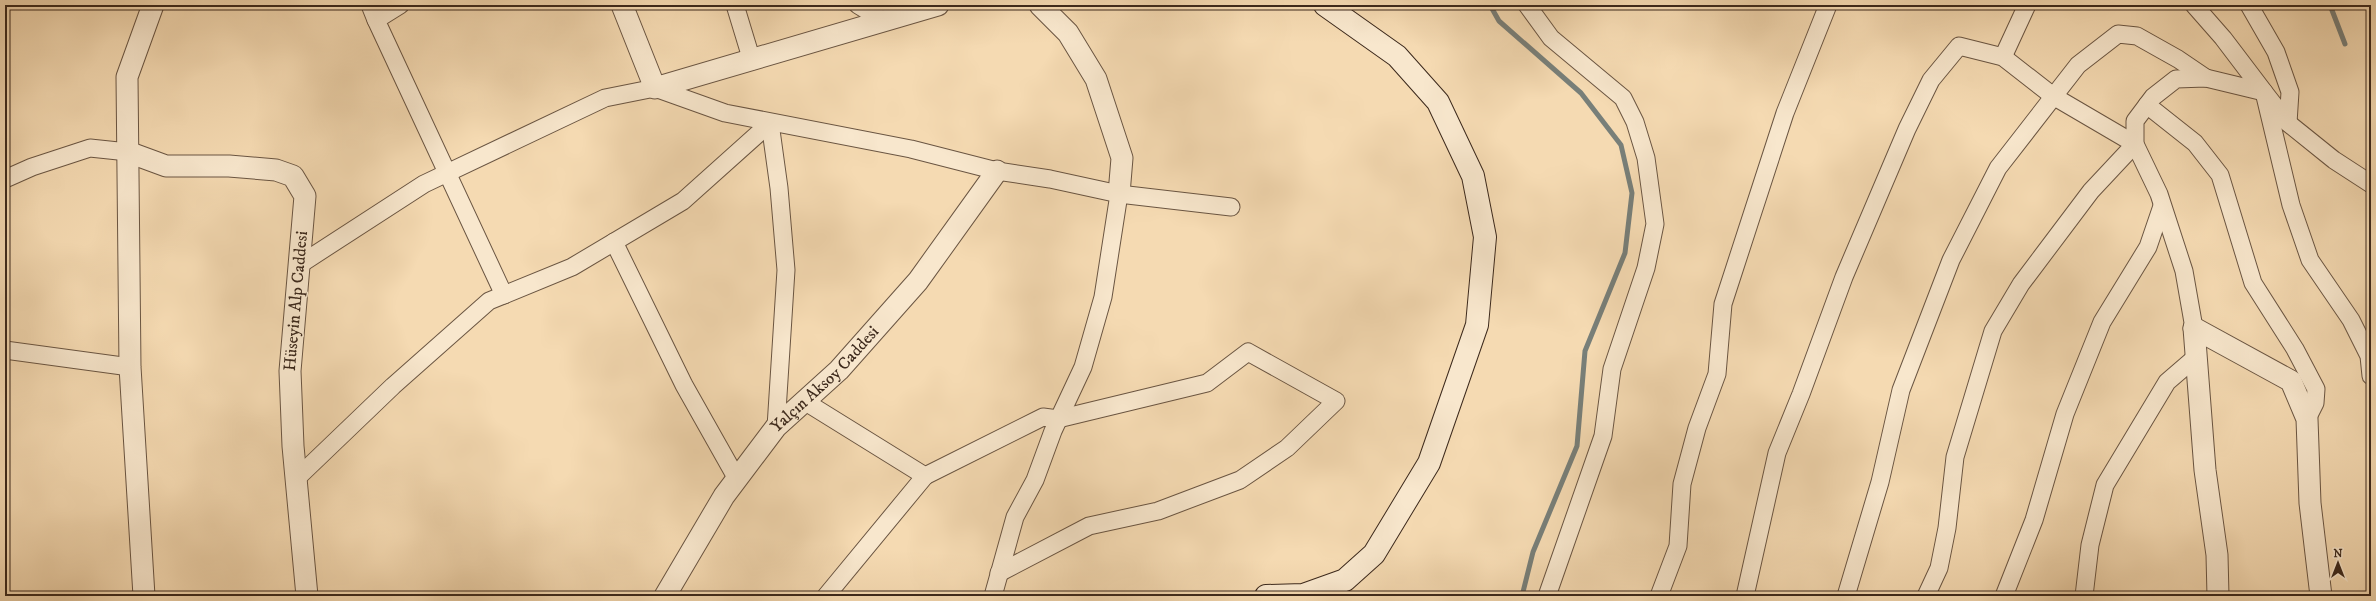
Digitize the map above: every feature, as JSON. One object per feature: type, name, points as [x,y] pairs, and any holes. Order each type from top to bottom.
[{"type":"main road","points":[[1266,596],[1303,595],[1345,580],[1374,554],[1429,463],[1477,325],[1485,237],[1473,176],[1438,102],[1397,56],[1325,5]]},
{"type":"street","points":[[144,596],[130,367],[127,77],[154,5]]},
{"type":"street","points":[[400,5],[373,13],[504,295]]},
{"type":"street","points":[[622,5],[655,88],[725,113],[911,149],[997,171],[1050,179],[1119,194],[1231,206]]},
{"type":"street","points":[[735,5],[752,61]]},
{"type":"street","points":[[858,5],[884,21]]},
{"type":"street","points":[[299,265],[424,184],[605,98],[655,88],[752,61],[938,5]]},
{"type":"street","points":[[993,596],[1015,517],[1036,480],[1058,419],[1083,367],[1103,297],[1119,194],[1122,158],[1096,79],[1068,33],[1040,5]]},
{"type":"street","points":[[1527,5],[1551,38],[1623,98],[1635,122],[1646,158],[1655,224],[1646,268],[1612,370],[1603,436],[1547,596]]},
{"type":"street","points":[[1659,596],[1678,546],[1682,484],[1697,428],[1717,374],[1723,304],[1785,113],[1828,5]]},
{"type":"street","points":[[2003,57],[2027,5]]},
{"type":"street","points":[[2194,5],[2223,38],[2288,123],[2334,160],[2371,184]]},
{"type":"street","points":[[2249,5],[2276,52],[2290,92],[2288,123]]},
{"type":"street","points":[[1846,596],[1880,482],[1902,390],[1951,260],[1998,168],[2078,65],[2118,34],[2137,36],[2178,59],[2206,78]]},
{"type":"street","points":[[1745,596],[1777,453],[1801,394],[1844,277],[1907,129],[1931,80],[1959,46],[2003,57],[2053,96],[2135,144]]},
{"type":"street","points":[[2218,596],[2217,555],[2205,470],[2194,328],[2184,271],[2162,206],[2135,144],[2135,120],[2153,97],[2176,78],[2206,78],[2264,92]]},
{"type":"street","points":[[2264,92],[2291,205],[2310,260],[2351,320],[2369,356],[2371,376]]},
{"type":"street","points":[[2146,106],[2195,143],[2220,175],[2252,284],[2295,349],[2316,389],[2315,403],[2307,419]]},
{"type":"street","points":[[296,479],[393,386],[489,301],[572,267],[683,201],[770,122]]},
{"type":"street","points":[[770,122],[780,188],[786,270],[776,427]]},
{"type":"street","points":[[1926,596],[1939,568],[1947,528],[1955,457],[1993,331],[2021,284],[2091,191],[2135,144]]},
{"type":"street","points":[[5,179],[32,166],[90,148],[128,152]]},
{"type":"street","name":"Hüseyin Alp Caddesi","points":[[128,152],[166,166],[229,166],[276,170],[293,176],[305,196],[290,371],[296,479],[307,596]]},
{"type":"street","name":"Yalçın Aksoy Caddesi","points":[[665,596],[683,563],[737,479],[776,427],[839,370],[918,281],[997,171]]},
{"type":"street","points":[[2004,596],[2034,520],[2065,414],[2099,329],[2148,247],[2162,206]]},
{"type":"street","points":[[614,242],[684,385],[737,479]]},
{"type":"street","points":[[2194,328],[2291,381],[2307,419],[2310,503],[2321,596]]},
{"type":"street","points":[[5,350],[130,367]]},
{"type":"street","points":[[826,596],[925,476],[1043,417],[1058,419],[1208,383],[1248,352],[1336,401],[1287,448],[1240,480],[1158,511],[1089,526],[1000,573]]},
{"type":"street","points":[[2084,596],[2090,545],[2105,485],[2167,382],[2196,357]]},
{"type":"street","points":[[804,401],[925,476]]},
{"type":"waterway","points":[[1490,5],[1499,21],[1581,93],[1621,145],[1632,193],[1625,253],[1585,351],[1577,446],[1533,552],[1522,596]]},
{"type":"waterway","points":[[2330,5],[2345,44]]}]
